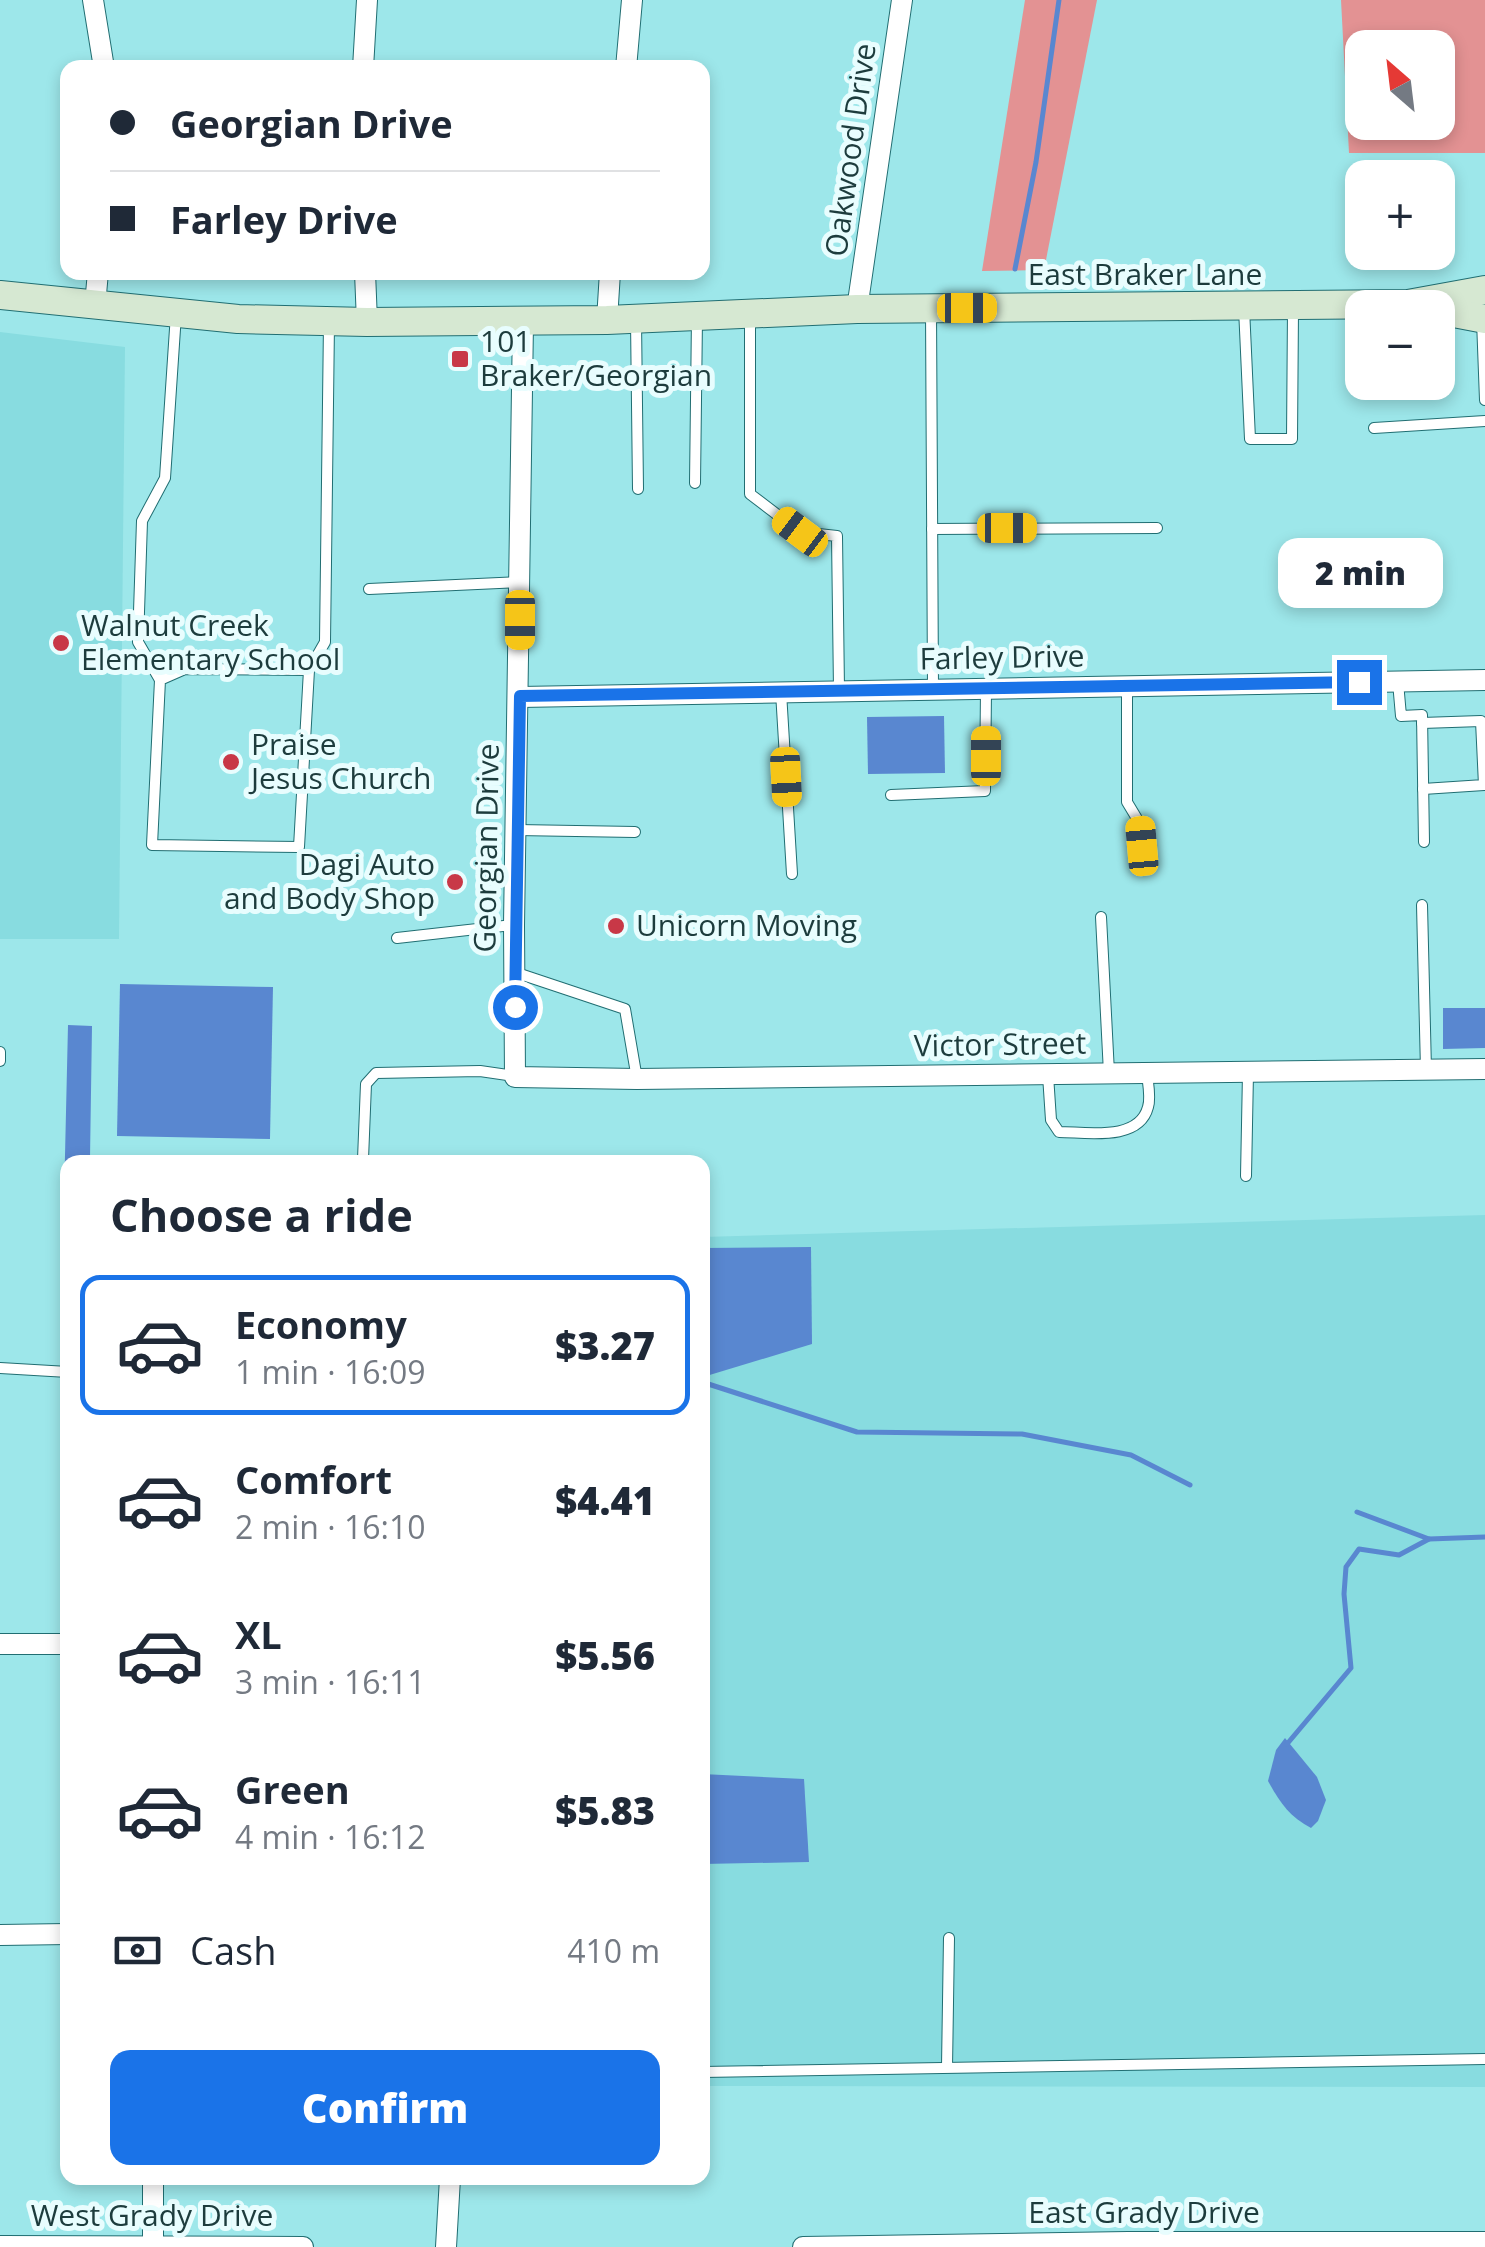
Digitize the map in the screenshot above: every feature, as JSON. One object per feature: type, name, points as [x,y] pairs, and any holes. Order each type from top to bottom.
[{"type":"main road","name":"East Braker Lane","points":[[1455,297],[1485,290]]},
{"type":"main road","name":"East Braker Lane","points":[[0,295],[238,319],[329,322],[606,320],[857,309],[1345,306]]},
{"type":"main road","points":[[1455,313],[1484,319]]},
{"type":"street","points":[[93,0],[103,60]]},
{"type":"street","points":[[363,60],[367,0]]},
{"type":"street","points":[[627,60],[632,0]]},
{"type":"street","name":"Oakwood Drive","points":[[857,309],[902,0]]},
{"type":"street","points":[[95,305],[97,280]]},
{"type":"street","points":[[365,280],[368,322]]},
{"type":"street","points":[[606,320],[609,280]]},
{"type":"street","name":"Georgian Drive","points":[[516,1076],[514,925],[523,322]]},
{"type":"street","name":"Farley Drive","points":[[520,696],[1485,680]]},
{"type":"street","name":"Victor Street","points":[[516,1076],[637,1079],[1485,1069]]},
{"type":"street","points":[[0,1644],[60,1644]]},
{"type":"street","points":[[0,1935],[60,1934]]},
{"type":"street","points":[[152,2247],[154,2185]]},
{"type":"street","points":[[446,2247],[450,2185]]},
{"type":"street","name":"East Grady Drive","points":[[802,2247],[1485,2242]]},
{"type":"street","name":"West Grady Drive","points":[[0,2246],[303,2247]]},
{"type":"lane","points":[[1244,307],[1250,439],[1292,439],[1294,306]]},
{"type":"lane","points":[[931,308],[933,688]]},
{"type":"lane","points":[[176,313],[164,478],[142,521],[138,642],[160,680],[152,845],[299,847],[310,670],[325,642],[329,322]]},
{"type":"lane","points":[[750,314],[750,494],[800,532],[837,536],[839,690]]},
{"type":"lane","points":[[695,483],[696,316]]},
{"type":"lane","points":[[636,319],[638,490]]},
{"type":"lane","points":[[1484,319],[1485,400]]},
{"type":"lane","points":[[1374,428],[1485,421]]},
{"type":"lane","points":[[932,529],[1158,528]]},
{"type":"lane","points":[[369,589],[520,582]]},
{"type":"lane","points":[[160,680],[185,670],[310,670]]},
{"type":"lane","points":[[1398,682],[1401,716],[1422,715],[1424,842]]},
{"type":"lane","points":[[1127,686],[1128,802],[1140,822],[1142,846]]},
{"type":"lane","points":[[891,795],[986,790],[986,688]]},
{"type":"lane","points":[[781,691],[792,874]]},
{"type":"lane","points":[[1422,723],[1481,721],[1484,786],[1423,789]]},
{"type":"lane","points":[[517,830],[635,832]]},
{"type":"lane","points":[[1422,904],[1426,1071]]},
{"type":"lane","points":[[1101,917],[1109,1074]]},
{"type":"lane","points":[[397,938],[514,925]]},
{"type":"lane","points":[[514,972],[625,1009],[637,1079]]},
{"type":"lane","points":[[0,1052],[0,1061]]},
{"type":"lane","points":[[363,1155],[366,1084],[376,1073],[480,1071],[516,1076]]},
{"type":"lane","points":[[1246,1176],[1248,1072]]},
{"type":"lane","points":[[1048,1074],[1051,1120],[1060,1132],[1124,1132],[1139,1124],[1148,1106],[1147,1074]]},
{"type":"lane","points":[[0,1368],[60,1372]]},
{"type":"lane","points":[[948,2067],[949,1938]]},
{"type":"lane","points":[[710,2072],[1485,2059]]},
{"type":"shaded area","points":[[1025,0],[1097,0],[1044,270],[982,271]]},
{"type":"shaded area","points":[[1341,0],[1485,0],[1485,153],[1349,153],[1348,140],[1455,140],[1455,30],[1345,30],[1345,76]]},
{"type":"shaded area","name":"Walnut Creek Elementary School","points":[[0,332],[125,347],[119,939],[0,939]]},
{"type":"shaded area","points":[[944,716],[945,773],[868,774],[867,717]]},
{"type":"shaded area","points":[[120,984],[273,987],[270,1139],[117,1136]]},
{"type":"shaded area","points":[[1443,1008],[1485,1008],[1485,1048],[1443,1049]]},
{"type":"shaded area","points":[[68,1025],[92,1026],[90,1155],[65,1155]]},
{"type":"shaded area","points":[[1485,1215],[1485,2087],[710,2086],[710,1237]]},
{"type":"shaded area","points":[[811,1247],[812,1344],[710,1375],[710,1248]]},
{"type":"shaded area","points":[[1285,1738],[1317,1777],[1326,1800],[1311,1828],[1285,1808],[1268,1781],[1276,1750]]},
{"type":"shaded area","points":[[710,1774],[804,1779],[809,1862],[710,1864]]},
{"type":"waterway","points":[[1015,269],[1036,162],[1059,0]]},
{"type":"waterway","points":[[710,1385],[857,1432],[1022,1434],[1131,1455],[1190,1485]]},
{"type":"waterway","points":[[1357,1512],[1429,1539],[1485,1537]]},
{"type":"waterway","points":[[1287,1744],[1351,1668],[1344,1594],[1346,1567],[1359,1549],[1399,1555],[1429,1539]]},
{"type":"place","name":"101 Braker/Georgian","points":[[460,359]]},
{"type":"place","name":"Walnut Creek Elementary School","points":[[61,643]]},
{"type":"place","name":"Praise Jesus Church","points":[[231,762]]},
{"type":"place","name":"Dagi Auto and Body Shop","points":[[455,882]]},
{"type":"place","name":"Unicorn Moving","points":[[616,926]]},
{"type":"route","points":[[515,1007],[520,696],[1359,682]]}]
